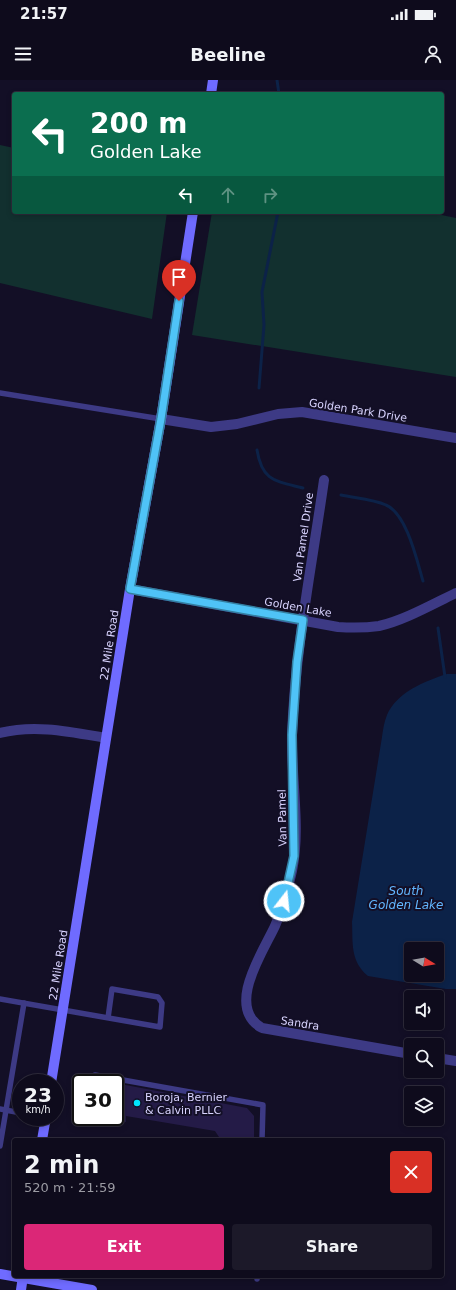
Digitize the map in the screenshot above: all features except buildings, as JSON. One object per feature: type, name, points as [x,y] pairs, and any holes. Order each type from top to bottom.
[{"type":"street","points":[[211,92],[213,80]]},
{"type":"street","name":"22 Mile Road","points":[[52,1074],[130,589],[161,419],[193,214]]},
{"type":"street","name":"Golden Park Drive","points":[[161,419],[211,427],[237,424],[278,414],[302,412],[456,438]]},
{"type":"street","name":"Van Pamel Drive","points":[[307,598],[324,480]]},
{"type":"street","name":"Golden Lake","points":[[130,589],[338,627],[359,628],[380,626],[456,593]]},
{"type":"street","name":"Van Pamel","points":[[258,959],[279,915],[288,886],[294,856],[292,735],[297,662],[307,598]]},
{"type":"street","points":[[0,733],[42,728],[106,738]]},
{"type":"street","name":"Sandra","points":[[258,959],[250,976],[246,1001],[250,1020],[257,1026],[270,1030],[404,1053]]},
{"type":"street","points":[[444,1059],[456,1061]]},
{"type":"street","points":[[42,1138],[44,1126]]},
{"type":"street","points":[[0,1274],[12,1276]]},
{"type":"street","points":[[21,1290],[22,1278]]},
{"type":"street","points":[[27,1278],[92,1290]]},
{"type":"lane","points":[[0,392],[161,419]]},
{"type":"lane","points":[[0,999],[24,1003],[108,1018],[160,1027],[162,1004],[158,997],[112,988],[108,1018]]},
{"type":"lane","points":[[0,1146],[3,1110],[24,1003]]},
{"type":"lane","points":[[124,1080],[263,1105],[262,1138]]},
{"type":"green space","points":[[0,145],[12,148],[12,214],[167,214],[152,319],[0,283]]},
{"type":"green space","points":[[212,214],[437,214],[456,218],[456,377],[192,335]]},
{"type":"water","name":"South Golden Lake","points":[[447,674],[456,674],[456,989],[446,989],[404,982],[368,976],[362,970],[355,958],[353,944],[352,922],[383,729],[387,715],[392,707],[412,688]]},
{"type":"waterway","points":[[277,80],[279,92]]},
{"type":"waterway","points":[[259,388],[264,325],[262,292],[278,214]]},
{"type":"waterway","points":[[257,450],[259,460],[266,474],[277,481],[303,488]]},
{"type":"waterway","points":[[341,495],[375,501],[386,505],[393,510],[400,518],[410,539],[423,581]]},
{"type":"waterway","points":[[438,628],[445,677]]},
{"type":"place","name":"Boroja, Bernier & Calvin PLLC","points":[[137,1103]]},
{"type":"route","points":[[179,301],[161,419],[130,589],[303,620],[297,662],[292,735],[295,829],[294,856],[284,901]]}]
